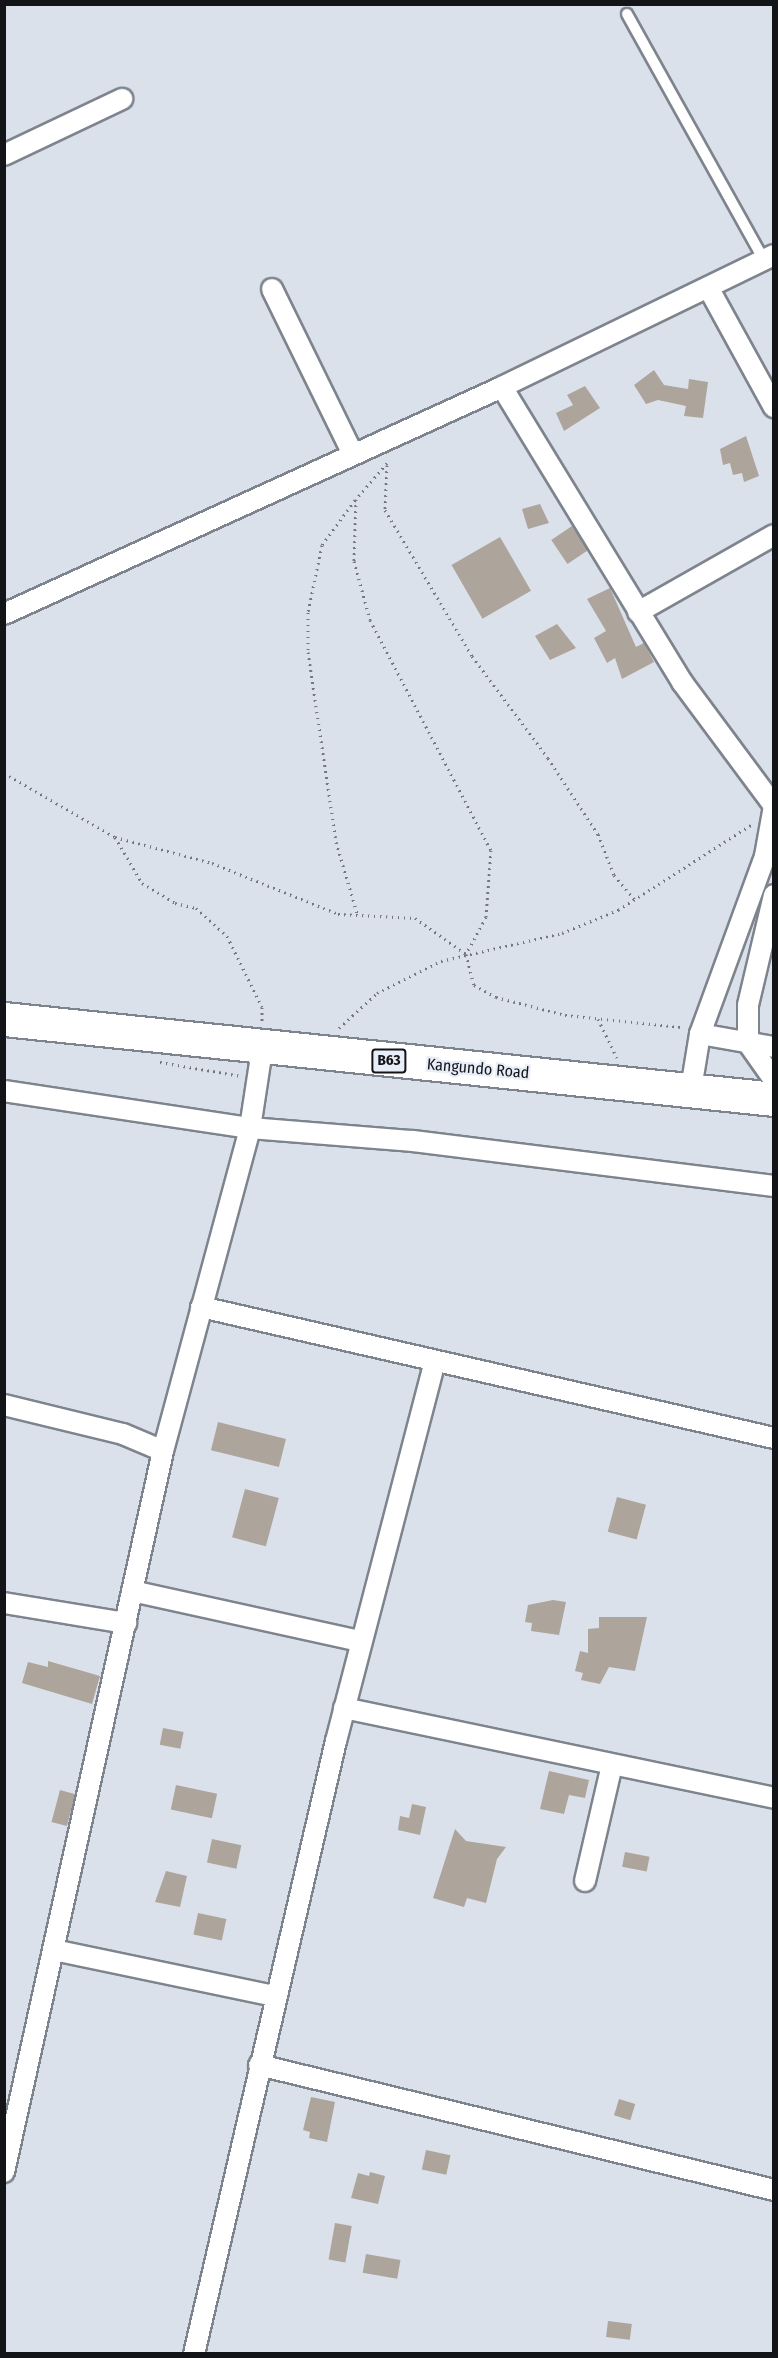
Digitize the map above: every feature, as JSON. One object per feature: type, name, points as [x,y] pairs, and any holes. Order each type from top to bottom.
[{"type":"highway","name":"Kangundo Road","points":[[4,1019],[262,1050],[629,1083],[774,1099]]},
{"type":"street","points":[[4,155],[122,99]]},
{"type":"street","points":[[4,614],[502,387],[709,289],[769,258]]},
{"type":"street","points":[[272,289],[353,454]]},
{"type":"street","points":[[709,289],[774,407]]},
{"type":"street","points":[[502,387],[638,612],[773,808],[765,856],[700,1034],[691,1089]]},
{"type":"street","points":[[638,612],[774,535]]},
{"type":"street","points":[[774,895],[755,961],[748,1042],[774,1080]]},
{"type":"street","points":[[700,1034],[774,1047]]},
{"type":"street","points":[[4,2172],[163,1451],[250,1128],[262,1050]]},
{"type":"street","points":[[4,1091],[250,1128],[413,1142],[774,1186]]},
{"type":"street","points":[[201,1307],[434,1365],[774,1438]]},
{"type":"street","points":[[194,2354],[275,1996],[360,1641],[434,1365]]},
{"type":"street","points":[[4,1405],[123,1434],[163,1451]]},
{"type":"street","points":[[132,1591],[360,1641]]},
{"type":"street","points":[[4,1603],[126,1623]]},
{"type":"street","points":[[344,1708],[612,1766],[774,1798]]},
{"type":"street","points":[[585,1881],[612,1766]]},
{"type":"street","points":[[54,1950],[275,1996]]},
{"type":"street","points":[[259,2065],[774,2190]]},
{"type":"lane","points":[[627,14],[769,258]]},
{"type":"path","points":[[357,913],[348,896],[336,842],[308,652],[308,612],[322,545],[356,499],[387,464],[393,453]]},
{"type":"path","points":[[387,464],[385,510],[472,656],[548,758],[598,834],[614,875],[635,900]]},
{"type":"path","points":[[356,499],[354,561],[370,620],[491,850],[486,917],[466,954]]},
{"type":"path","points":[[4,773],[115,837],[212,862],[338,914],[357,913],[415,918],[466,954],[474,985],[496,997],[598,1019],[673,1023],[700,1034]]},
{"type":"path","points":[[330,1055],[341,1022],[362,1004],[466,954],[562,933],[635,900],[773,808]]},
{"type":"path","points":[[115,837],[142,883],[175,903],[195,908],[227,936],[262,1007],[262,1050]]},
{"type":"path","points":[[598,1019],[629,1083]]},
{"type":"building","points":[[654,370],[664,385],[688,389],[689,379],[708,382],[703,418],[684,416],[686,406],[658,400],[646,404],[634,385]]},
{"type":"building","points":[[585,386],[600,408],[564,431],[556,413],[573,405],[567,395]]},
{"type":"building","points":[[746,436],[759,476],[744,482],[742,473],[733,475],[730,463],[723,465],[720,449]]},
{"type":"building","points":[[540,504],[549,523],[528,529],[522,509]]},
{"type":"building","points":[[572,526],[588,550],[567,564],[551,540]]},
{"type":"building","points":[[500,537],[531,591],[483,619],[452,565]]},
{"type":"building","points":[[610,588],[636,647],[644,643],[654,662],[622,679],[615,658],[607,663],[594,638],[606,631],[587,599]]},
{"type":"building","points":[[557,624],[576,648],[550,660],[535,636]]},
{"type":"building","points":[[218,1422],[286,1439],[279,1467],[211,1450]]},
{"type":"building","points":[[245,1489],[279,1498],[266,1546],[232,1537]]},
{"type":"building","points":[[617,1497],[646,1505],[637,1540],[608,1532]]},
{"type":"building","points":[[553,1600],[566,1602],[559,1635],[531,1631],[532,1623],[525,1622],[528,1605]]},
{"type":"building","points":[[599,1617],[647,1617],[635,1671],[609,1667],[600,1684],[581,1680],[583,1673],[575,1671],[580,1651],[588,1653],[588,1629],[599,1628]]},
{"type":"building","points":[[48,1661],[100,1676],[92,1704],[22,1683],[28,1662],[48,1667]]},
{"type":"building","points":[[163,1728],[184,1732],[180,1749],[160,1745]]},
{"type":"building","points":[[549,1771],[589,1780],[585,1798],[569,1795],[564,1814],[540,1809]]},
{"type":"building","points":[[176,1785],[217,1794],[212,1818],[171,1809]]},
{"type":"building","points":[[60,1790],[75,1794],[67,1826],[51,1822]]},
{"type":"building","points":[[412,1804],[426,1807],[420,1835],[398,1830],[400,1816],[409,1818]]},
{"type":"building","points":[[455,1829],[466,1841],[506,1847],[497,1859],[486,1903],[467,1898],[464,1907],[433,1898]]},
{"type":"building","points":[[212,1839],[241,1845],[236,1869],[207,1862]]},
{"type":"building","points":[[625,1852],[650,1857],[647,1871],[622,1867]]},
{"type":"building","points":[[166,1871],[187,1876],[180,1907],[155,1902]]},
{"type":"building","points":[[198,1913],[226,1919],[222,1941],[193,1935]]},
{"type":"building","points":[[311,2097],[335,2102],[327,2142],[309,2138],[310,2132],[303,2130]]},
{"type":"building","points":[[619,2099],[635,2104],[630,2120],[614,2115]]},
{"type":"building","points":[[426,2150],[450,2155],[446,2175],[422,2170]]},
{"type":"building","points":[[370,2172],[385,2176],[378,2204],[351,2198],[358,2173],[369,2176]]},
{"type":"building","points":[[335,2223],[352,2226],[345,2262],[329,2259]]},
{"type":"building","points":[[366,2254],[400,2260],[397,2279],[363,2273]]},
{"type":"building","points":[[608,2321],[632,2324],[630,2340],[606,2337]]}]
